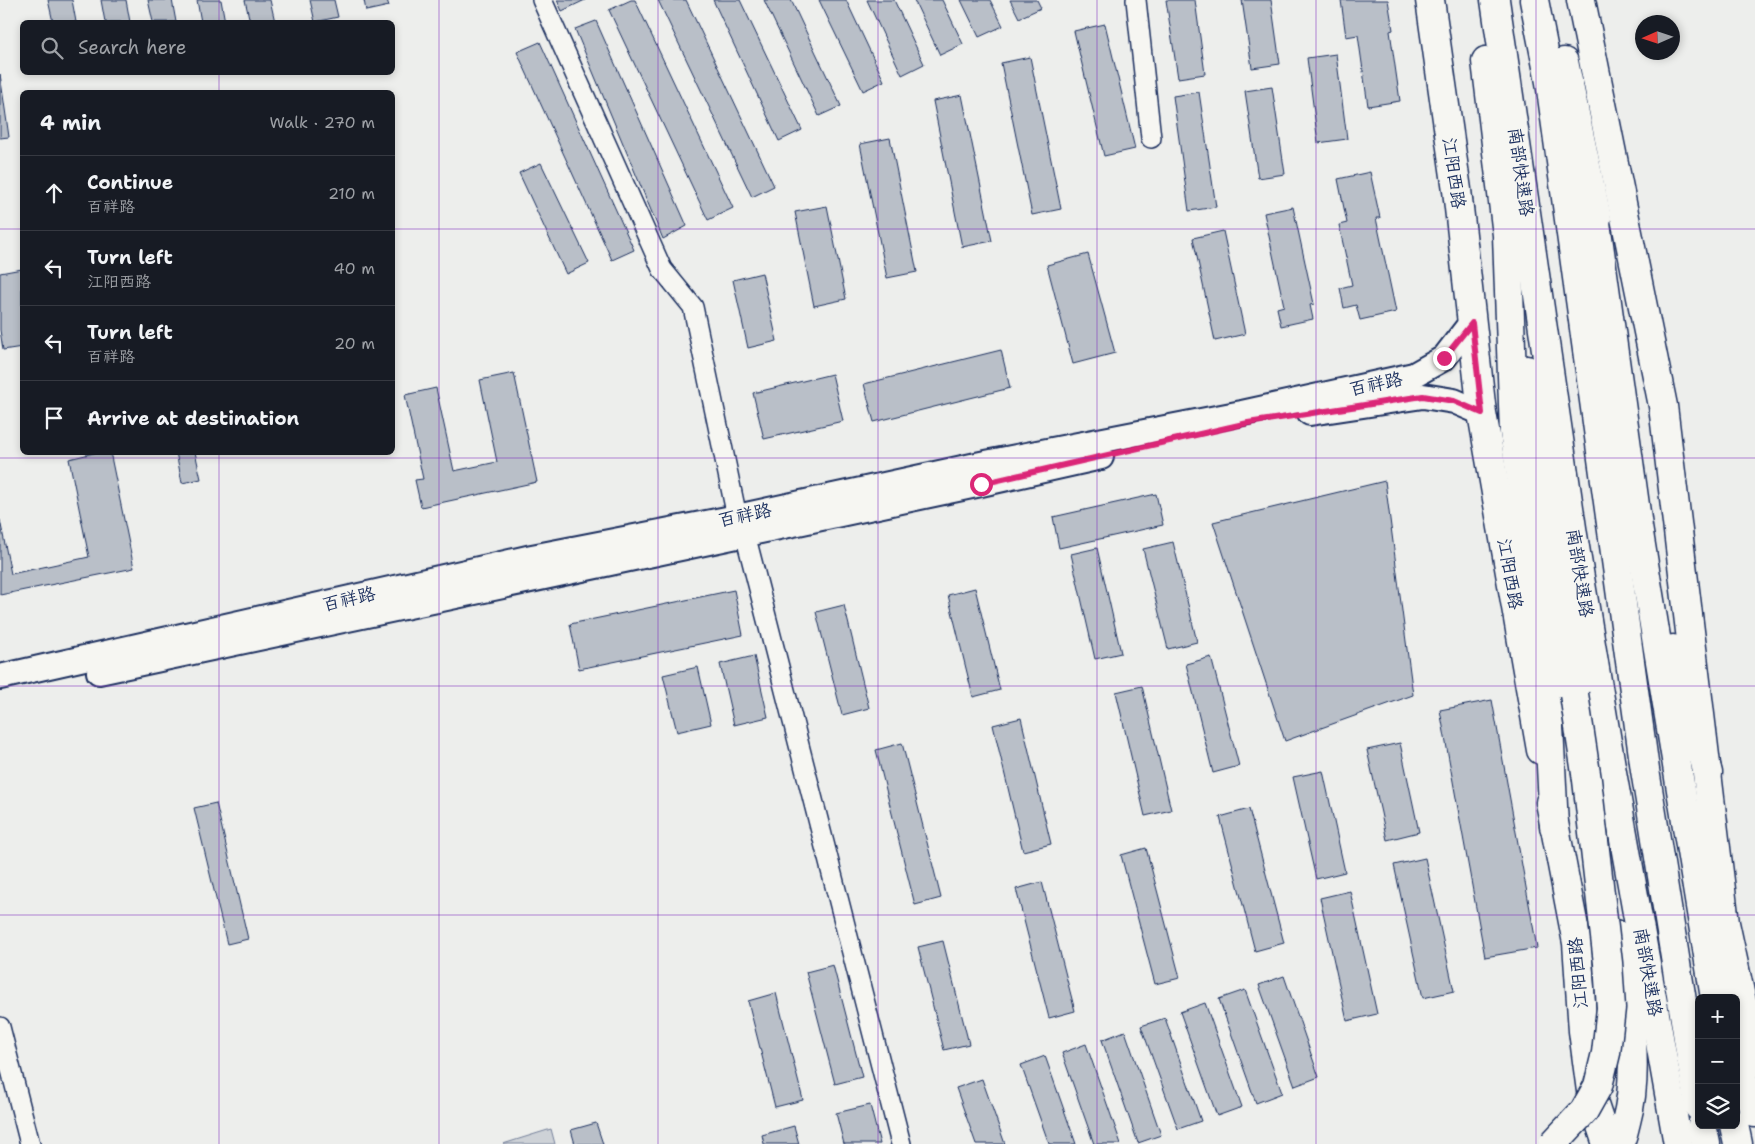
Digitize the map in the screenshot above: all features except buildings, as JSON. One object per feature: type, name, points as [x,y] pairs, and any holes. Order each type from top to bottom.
[{"type":"main road","name":"江阳西路","points":[[1430,0],[1457,190],[1482,413],[1554,826],[1577,943],[1583,1031],[1592,1099],[1607,1144]]},
{"type":"main road","points":[[1479,0],[1507,235],[1574,694],[1587,780],[1622,970],[1632,1042],[1634,1070],[1631,1104],[1619,1144]]},
{"type":"main road","name":"南部快速路","points":[[1495,0],[1573,535],[1678,1144]]},
{"type":"main road","name":"南部快速路","points":[[1534,0],[1550,82],[1645,770],[1695,1084]]},
{"type":"main road","points":[[1551,0],[1630,385],[1674,651],[1708,772]]},
{"type":"main road","points":[[1581,0],[1663,406],[1725,923],[1755,1062]]},
{"type":"main road","points":[[1593,201],[1638,527],[1714,994]]},
{"type":"main road","points":[[1507,235],[1514,432],[1544,626],[1554,826]]},
{"type":"main road","points":[[1553,1144],[1584,1111],[1598,1086],[1606,1053],[1611,1008],[1608,963],[1587,780]]},
{"type":"main road","points":[[1740,1071],[1755,1113]]},
{"type":"main road","points":[[1703,1129],[1706,1144]]},
{"type":"main road","points":[[1735,1129],[1738,1144]]},
{"type":"street","points":[[542,0],[662,269],[693,307],[741,525],[901,1144]]},
{"type":"street","points":[[1136,0],[1151,138]]},
{"type":"street","name":"百祥路","points":[[0,693],[741,525],[981,464],[1242,413],[1414,375],[1444,358],[1472,323]]},
{"type":"street","name":"百祥路","points":[[0,677],[532,558],[981,484],[1248,423],[1423,396],[1454,401],[1482,413]]},
{"type":"street","points":[[0,1027],[30,1144]]},
{"type":"shaded area","points":[[551,1129],[555,1144],[503,1144]]},
{"type":"route","points":[[981,484],[1248,423],[1423,396],[1454,401],[1482,413],[1472,323],[1444,358]]}]
